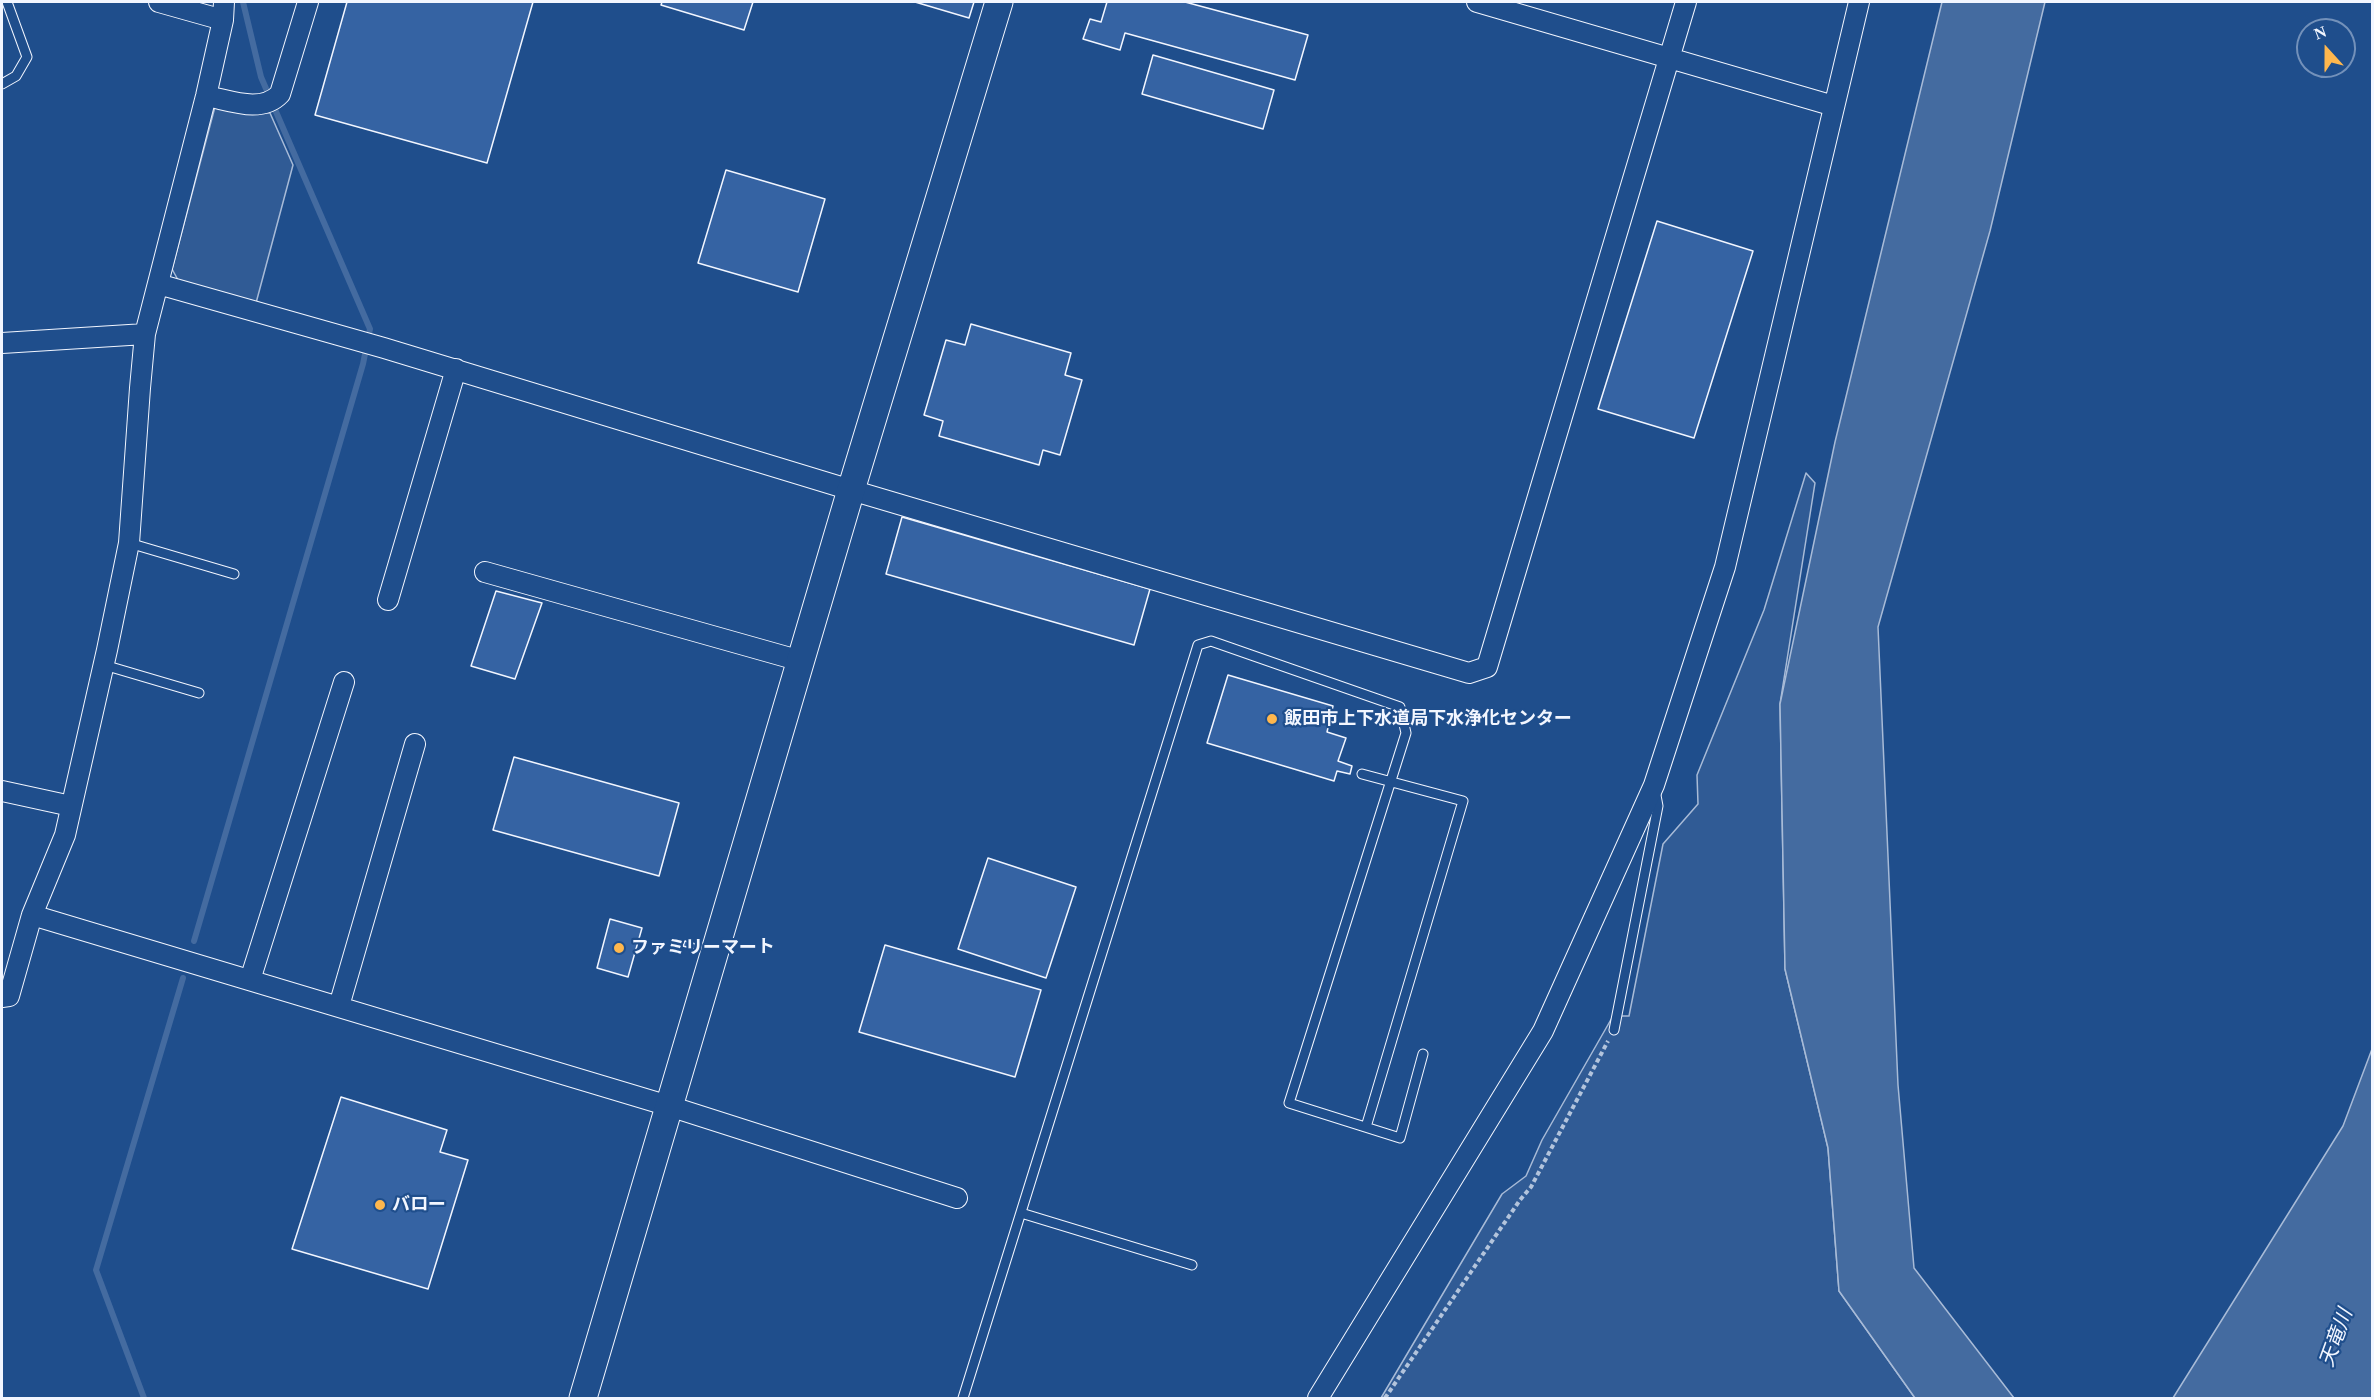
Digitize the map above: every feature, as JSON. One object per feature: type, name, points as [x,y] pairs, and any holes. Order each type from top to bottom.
[{"type":"street","points":[[2,997],[9,996],[32,915],[65,835],[104,665],[129,543],[145,334],[206,96],[224,11],[159,2]]},
{"type":"street","points":[[206,96],[269,102],[280,94],[308,2]]},
{"type":"street","points":[[583,1398],[851,490],[999,2]]},
{"type":"street","points":[[1477,2],[1834,106]]},
{"type":"street","points":[[158,284],[456,369],[851,490],[1469,673],[1487,667],[1686,2]]},
{"type":"street","points":[[1318,1398],[1543,1031],[1654,785],[1725,567],[1859,2]]},
{"type":"street","points":[[2,344],[145,334]]},
{"type":"street","points":[[388,600],[456,369]]},
{"type":"street","points":[[485,572],[801,661]]},
{"type":"street","points":[[250,980],[344,682]]},
{"type":"street","points":[[339,1006],[415,744]]},
{"type":"street","points":[[2,791],[71,806]]},
{"type":"street","points":[[32,915],[669,1106],[957,1198]]},
{"type":"lane","points":[[2,84],[16,76],[27,57],[7,2]]},
{"type":"lane","points":[[129,543],[234,574]]},
{"type":"lane","points":[[963,1398],[1198,645],[1211,641],[1400,706],[1406,733],[1289,1103],[1400,1138],[1423,1054]]},
{"type":"lane","points":[[104,665],[199,693]]},
{"type":"lane","points":[[1362,774],[1463,801],[1366,1127]]},
{"type":"lane","points":[[1614,1030],[1658,806],[1654,785]]},
{"type":"lane","points":[[1021,1213],[1192,1265]]},
{"type":"path","points":[[1385,1398],[1531,1187],[1614,1030]]},
{"type":"shaded area","points":[[216,103],[270,113],[293,165],[256,303],[178,280],[172,269]]},
{"type":"shaded area","points":[[1806,473],[1815,483],[1780,704],[1785,969],[1828,1148],[1839,1291],[1915,1398],[1381,1398],[1502,1194],[1526,1176],[1542,1140],[1613,1016],[1629,1016],[1663,844],[1698,804],[1697,775],[1764,610]]},
{"type":"water","points":[[1942,2],[2045,2],[1990,231],[1878,627],[1898,1085],[1914,1268],[2014,1398],[1915,1398],[1839,1291],[1828,1148],[1785,969],[1780,704],[1835,442]]},
{"type":"water","name":"天竜川","points":[[2372,1049],[2372,1398],[2173,1398],[2343,1126]]},
{"type":"building","points":[[347,2],[533,2],[487,163],[315,115]]},
{"type":"building","points":[[662,2],[753,2],[744,30],[661,5]]},
{"type":"building","points":[[915,2],[974,2],[969,18]]},
{"type":"building","points":[[1107,2],[1185,2],[1308,35],[1295,80],[1125,33],[1120,50],[1083,39],[1090,19],[1101,22]]},
{"type":"building","points":[[1153,55],[1274,90],[1263,129],[1142,94]]},
{"type":"building","points":[[726,170],[825,199],[798,292],[698,263]]},
{"type":"building","points":[[1657,221],[1753,251],[1694,438],[1598,409]]},
{"type":"building","points":[[971,324],[1071,353],[1065,375],[1082,380],[1060,455],[1043,450],[1039,465],[939,436],[943,421],[924,415],[946,340],[965,345]]},
{"type":"building","points":[[902,517],[1150,589],[1134,645],[886,574]]},
{"type":"building","points":[[496,591],[542,603],[515,679],[471,666]]},
{"type":"building","name":"飯田市上下水道局下水浄化センター","points":[[1228,675],[1333,706],[1327,732],[1346,738],[1338,761],[1352,766],[1350,774],[1337,771],[1334,781],[1207,743]]},
{"type":"building","points":[[514,757],[679,803],[659,876],[493,830]]},
{"type":"building","points":[[988,858],[1076,887],[1046,978],[958,949]]},
{"type":"building","name":"ファミリーマート","points":[[610,919],[642,928],[628,977],[597,968]]},
{"type":"building","points":[[685,941],[699,945],[698,950],[683,946]]},
{"type":"building","points":[[885,945],[1041,990],[1015,1077],[859,1032]]},
{"type":"building","name":"バロー","points":[[341,1097],[447,1130],[440,1152],[468,1160],[428,1289],[292,1249]]},
{"type":"waterway","points":[[194,941],[363,364],[370,329],[261,77],[243,2]]},
{"type":"waterway","points":[[144,1398],[96,1270],[183,978]]},
{"type":"place","name":"飯田市上下水道局下水浄化センター","points":[[1272,719]]},
{"type":"place","name":"ファミリーマート","points":[[619,948]]},
{"type":"place","name":"バロー","points":[[380,1205]]}]
